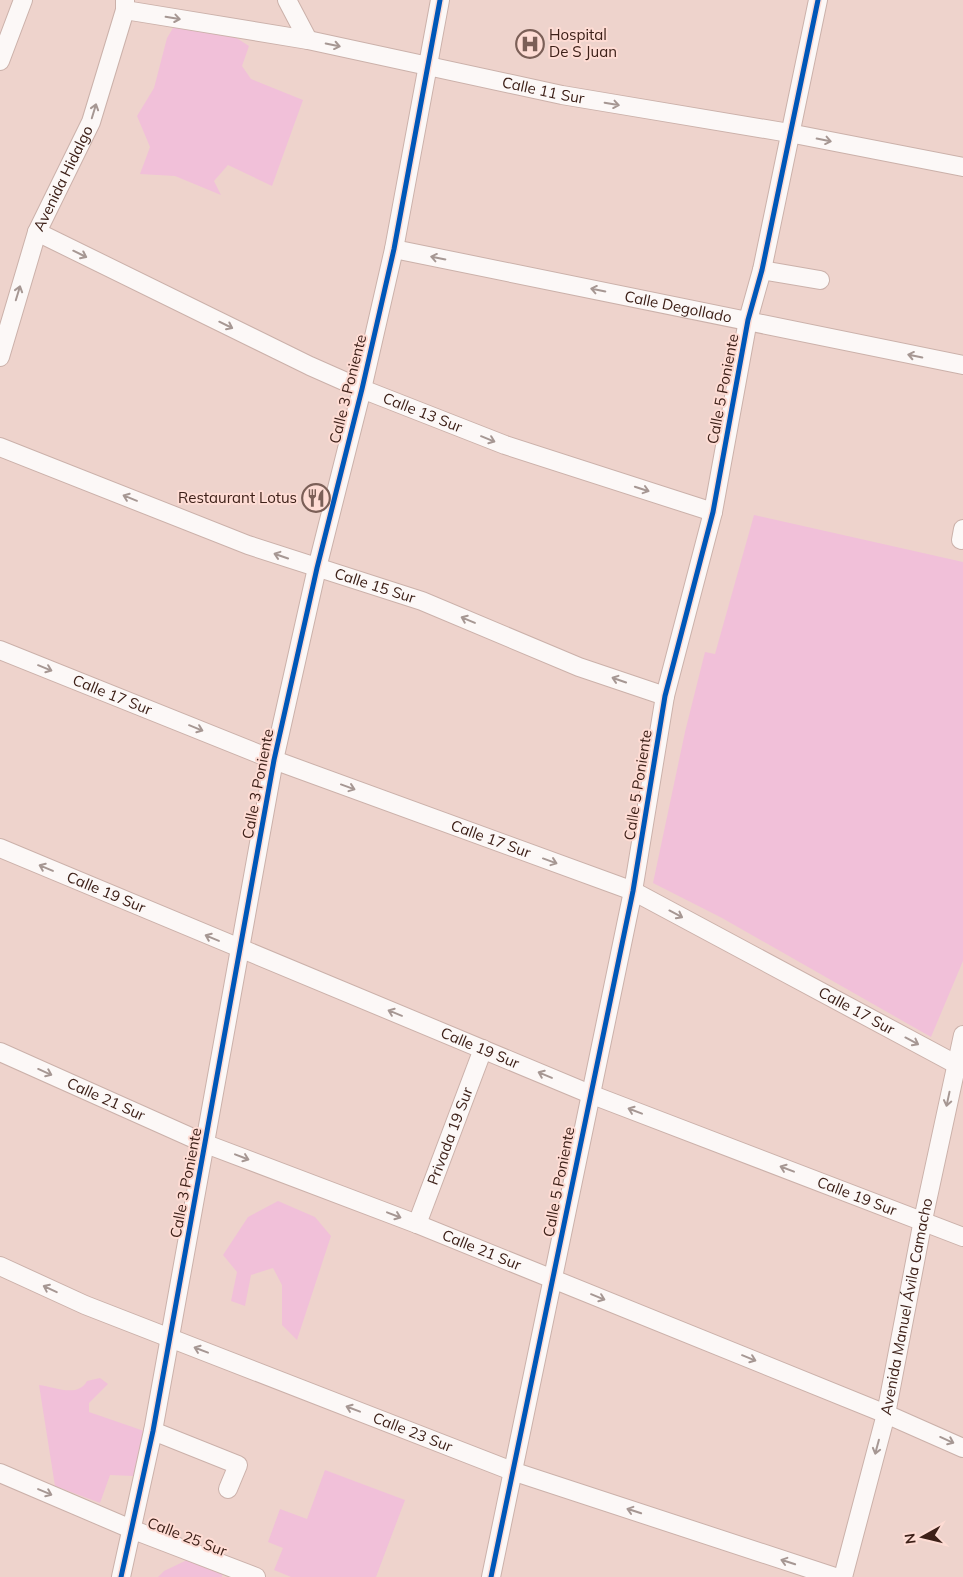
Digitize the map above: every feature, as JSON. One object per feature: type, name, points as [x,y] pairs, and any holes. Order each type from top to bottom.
[{"type":"street","points":[[2,48],[23,0]]},
{"type":"street","points":[[287,0],[308,40]]},
{"type":"street","name":"Calle 3 Poniente","points":[[121,1577],[153,1431],[168,1337],[206,1144],[274,760],[317,568],[362,389],[394,250],[440,0]]},
{"type":"street","name":"Calle 5 Poniente","points":[[491,1577],[633,891],[665,696],[712,512],[748,320],[762,270],[818,0]]},
{"type":"street","name":"Calle 11 Sur","points":[[125,5],[427,64],[562,95],[789,133],[963,167]]},
{"type":"street","name":"Avenida Hidalgo","points":[[0,356],[3,328],[37,232],[91,122],[125,5]]},
{"type":"street","name":"Calle 13 Sur","points":[[37,232],[301,362],[362,389],[504,445],[712,512]]},
{"type":"street","name":"Calle Degollado","points":[[394,250],[748,320],[963,365]]},
{"type":"street","points":[[762,270],[820,280]]},
{"type":"street","name":"Calle 15 Sur","points":[[0,447],[248,545],[422,601],[579,667],[665,696]]},
{"type":"street","name":"Calle 17 Sur","points":[[0,650],[274,760],[633,891],[959,1066]]},
{"type":"street","name":"Calle 19 Sur","points":[[0,848],[590,1094],[923,1220],[963,1237]]},
{"type":"street","name":"Avenida Manuel Ávila Camacho","points":[[843,1577],[886,1414],[923,1220],[959,1066],[963,1035]]},
{"type":"street","name":"Privada 19 Sur","points":[[417,1224],[483,1049]]},
{"type":"street","name":"Calle 21 Sur","points":[[0,1052],[206,1144],[417,1224],[886,1414],[963,1448]]},
{"type":"street","name":"Calle 23 Sur","points":[[0,1266],[85,1305],[512,1471],[835,1577]]},
{"type":"street","points":[[153,1431],[238,1465],[228,1489]]},
{"type":"street","name":"Calle 25 Sur","points":[[0,1472],[131,1529],[256,1577]]},
{"type":"shaded area","points":[[176,23],[235,37],[249,46],[242,66],[251,79],[303,100],[272,186],[228,165],[214,181],[221,195],[175,176],[140,174],[150,147],[137,116],[154,88],[167,38]]},
{"type":"shaded area","points":[[754,515],[963,562],[963,961],[931,1037],[722,918],[653,883],[685,732],[705,652],[715,654]]},
{"type":"shaded area","points":[[278,1201],[315,1217],[331,1236],[297,1340],[282,1325],[282,1285],[273,1268],[251,1275],[245,1306],[231,1301],[237,1272],[223,1255],[248,1217]]},
{"type":"shaded area","points":[[100,1378],[108,1384],[89,1403],[89,1412],[147,1432],[133,1476],[110,1475],[100,1503],[55,1486],[39,1385],[72,1390],[83,1386],[87,1381]]},
{"type":"shaded area","points":[[325,1470],[405,1500],[376,1577],[291,1577],[274,1570],[283,1548],[268,1542],[280,1509],[307,1519]]},
{"type":"shaded area","points":[[187,1553],[223,1569],[222,1577],[158,1577],[164,1571],[185,1561]]},
{"type":"cycle path","points":[[121,1577],[153,1431],[274,760],[317,568],[362,389],[394,249],[440,0]]},
{"type":"cycle path","points":[[491,1577],[633,891],[665,696],[713,512],[748,320],[762,270],[818,0]]},
{"type":"place","name":"Hospital De S Juan","points":[[530,44]]},
{"type":"place","name":"Restaurant Lotus","points":[[316,498]]}]
